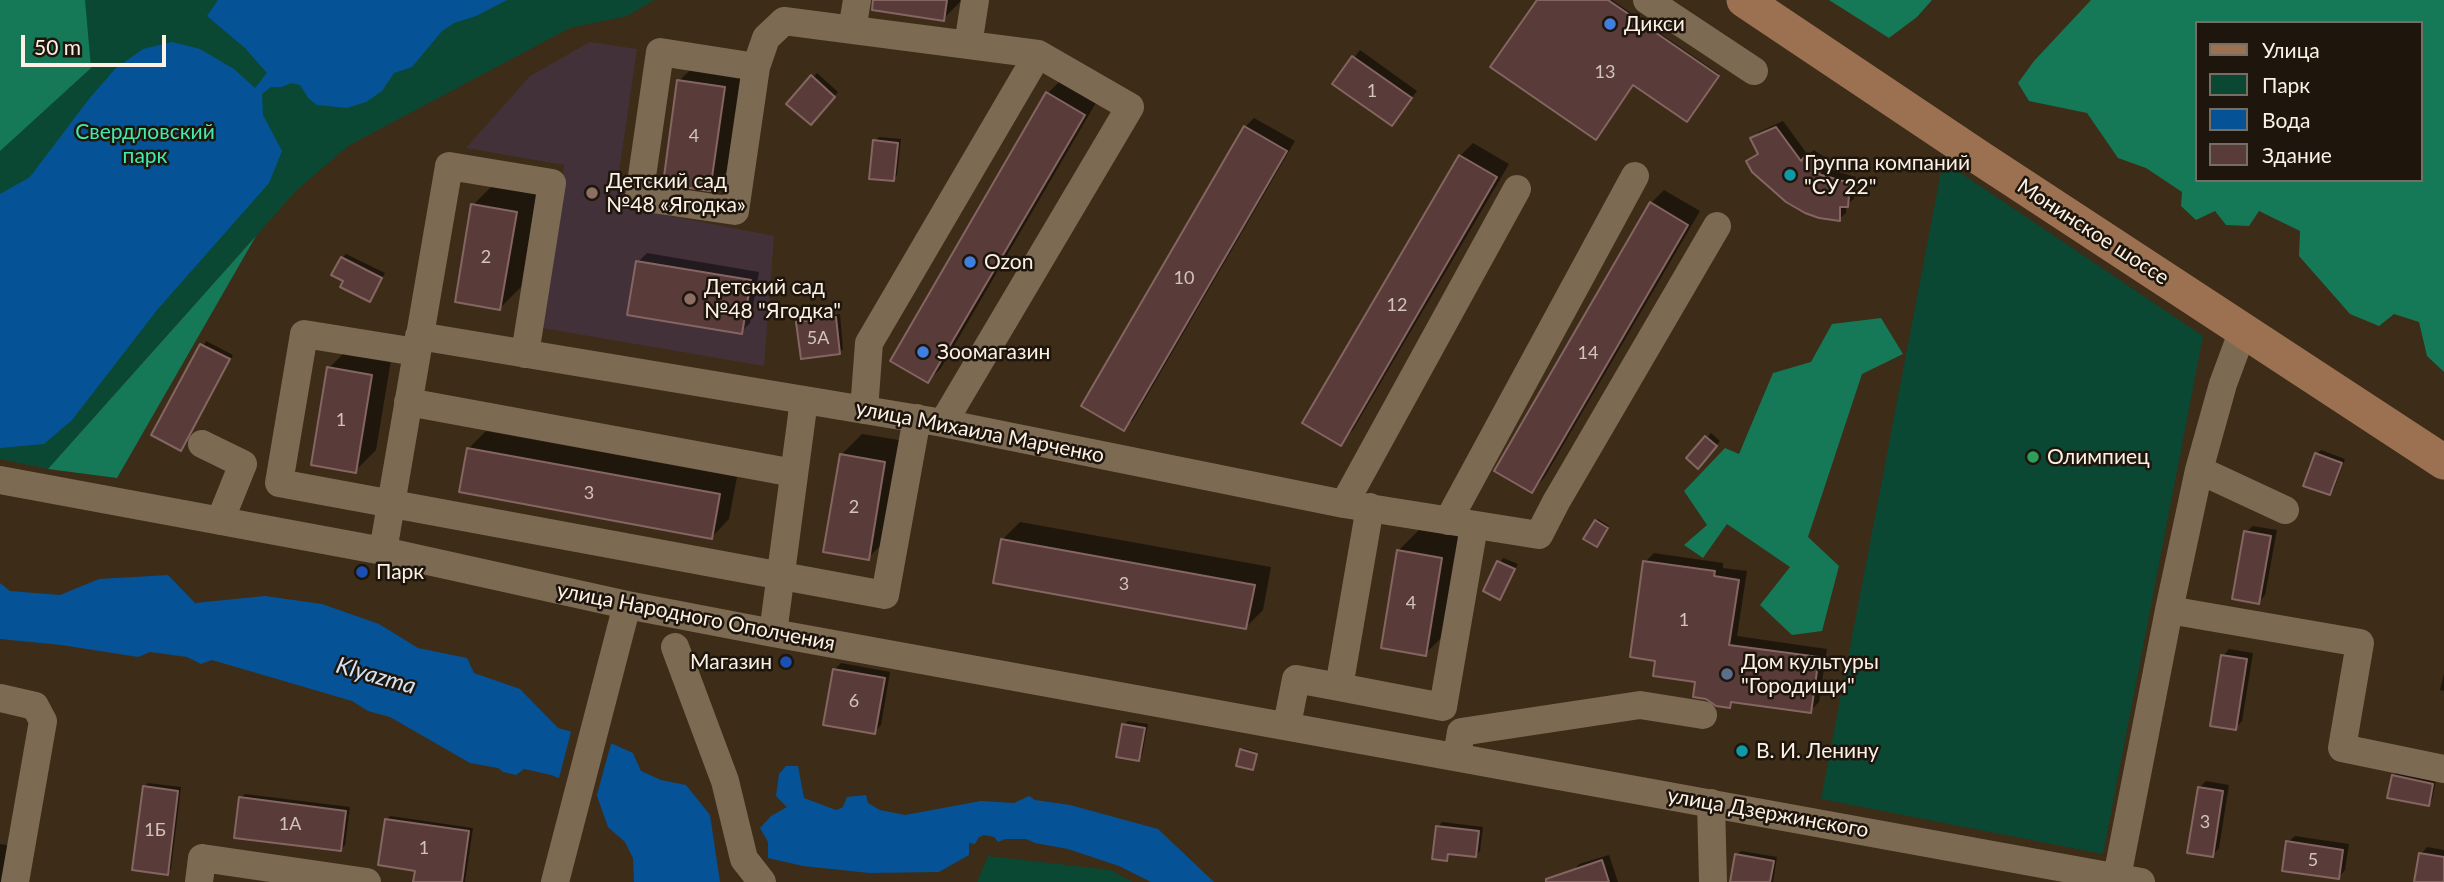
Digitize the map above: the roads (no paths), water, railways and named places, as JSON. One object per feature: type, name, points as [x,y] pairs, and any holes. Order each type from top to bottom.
[{"type":"main road","name":"Монинское шоссе","points":[[1744,0],[2444,462]]},
{"type":"street","points":[[852,30],[857,0]]},
{"type":"street","points":[[968,45],[975,0]]},
{"type":"street","points":[[1647,0],[1754,71]]},
{"type":"street","points":[[391,503],[885,595],[930,421],[1130,107],[1038,54],[784,21],[766,38],[756,67],[735,211],[639,197],[660,52],[756,67]]},
{"type":"street","points":[[864,410],[869,343],[1038,54]]},
{"type":"street","points":[[383,551],[449,166],[552,183],[526,354]]},
{"type":"street","points":[[1287,725],[1296,679],[1443,707],[1461,524],[1634,176]]},
{"type":"street","points":[[1339,687],[1357,505],[1517,188]]},
{"type":"street","name":"улица Михаила Марченко","points":[[391,503],[279,482],[304,334],[526,354],[930,421],[1357,505],[1539,536],[1556,502],[1717,226]]},
{"type":"street","points":[[2129,880],[2169,610],[2199,470],[2223,384],[2243,330]]},
{"type":"street","points":[[773,633],[804,400]]},
{"type":"street","points":[[408,401],[794,473]]},
{"type":"street","points":[[202,444],[243,464],[220,521]]},
{"type":"street","points":[[2199,470],[2285,510]]},
{"type":"street","name":"улица Народного Ополчения","points":[[0,480],[383,551],[627,605],[773,633],[1394,745]]},
{"type":"street","points":[[559,869],[627,605]]},
{"type":"street","points":[[2169,610],[2360,643],[2342,748],[2444,769]]},
{"type":"street","points":[[675,647],[725,781],[744,859],[762,882]]},
{"type":"street","points":[[0,698],[34,706],[43,721],[15,882]]},
{"type":"street","points":[[1457,756],[1461,732],[1640,705],[1703,715]]},
{"type":"street","name":"улица Дзержинского","points":[[1394,745],[2129,880]]},
{"type":"street","points":[[1711,803],[1713,882]]},
{"type":"street","points":[[199,882],[202,858],[367,882]]},
{"type":"water","name":"Свердловский парк","points":[[218,0],[507,0],[442,31],[412,67],[394,73],[382,91],[366,102],[347,108],[317,105],[309,99],[300,85],[291,83],[282,87],[271,87],[262,94],[263,115],[282,151],[269,183],[157,310],[72,420],[44,444],[0,448],[0,194],[30,177],[115,69],[143,49],[172,42],[200,49],[234,69],[255,88],[267,73],[245,48],[207,16]]},
{"type":"water","name":"Klyazma","points":[[168,575],[195,603],[265,596],[322,604],[379,624],[418,648],[467,658],[474,673],[520,689],[558,728],[606,741],[633,753],[641,771],[661,780],[686,785],[710,815],[720,882],[634,882],[633,858],[625,842],[608,827],[597,796],[586,788],[551,775],[524,769],[516,775],[498,768],[470,763],[390,717],[368,711],[352,701],[212,660],[201,664],[187,657],[150,652],[138,657],[0,639],[0,583],[10,591],[60,595],[99,579]]},
{"type":"water","points":[[786,766],[798,766],[804,798],[836,810],[843,807],[847,797],[866,795],[868,803],[880,810],[905,815],[981,801],[1014,803],[1029,796],[1035,800],[1070,805],[1158,829],[1214,882],[1151,882],[1119,866],[1068,849],[1026,839],[1005,839],[998,842],[994,837],[984,835],[979,837],[975,844],[969,843],[969,855],[939,872],[869,873],[803,866],[768,858],[768,842],[760,828],[771,816],[787,807],[776,796],[779,774]]},
{"type":"place","name":"Дикси","points":[[1610,24]]},
{"type":"place","name":"Группа компаний \"СУ 22\"","points":[[1790,175]]},
{"type":"place","name":"Детский сад №48 «Ягодка»","points":[[592,193]]},
{"type":"place","name":"Ozon","points":[[970,262]]},
{"type":"place","name":"Детский сад №48 \"Ягодка\"","points":[[690,299]]},
{"type":"place","name":"Зоомагазин","points":[[923,352]]},
{"type":"place","name":"Олимпиец","points":[[2033,457]]},
{"type":"place","name":"Парк","points":[[362,572]]},
{"type":"place","name":"Магазин","points":[[786,662]]},
{"type":"place","name":"Дом культуры \"Городищи\"","points":[[1727,674]]},
{"type":"place","name":"В. И. Ленину","points":[[1742,751]]}]
